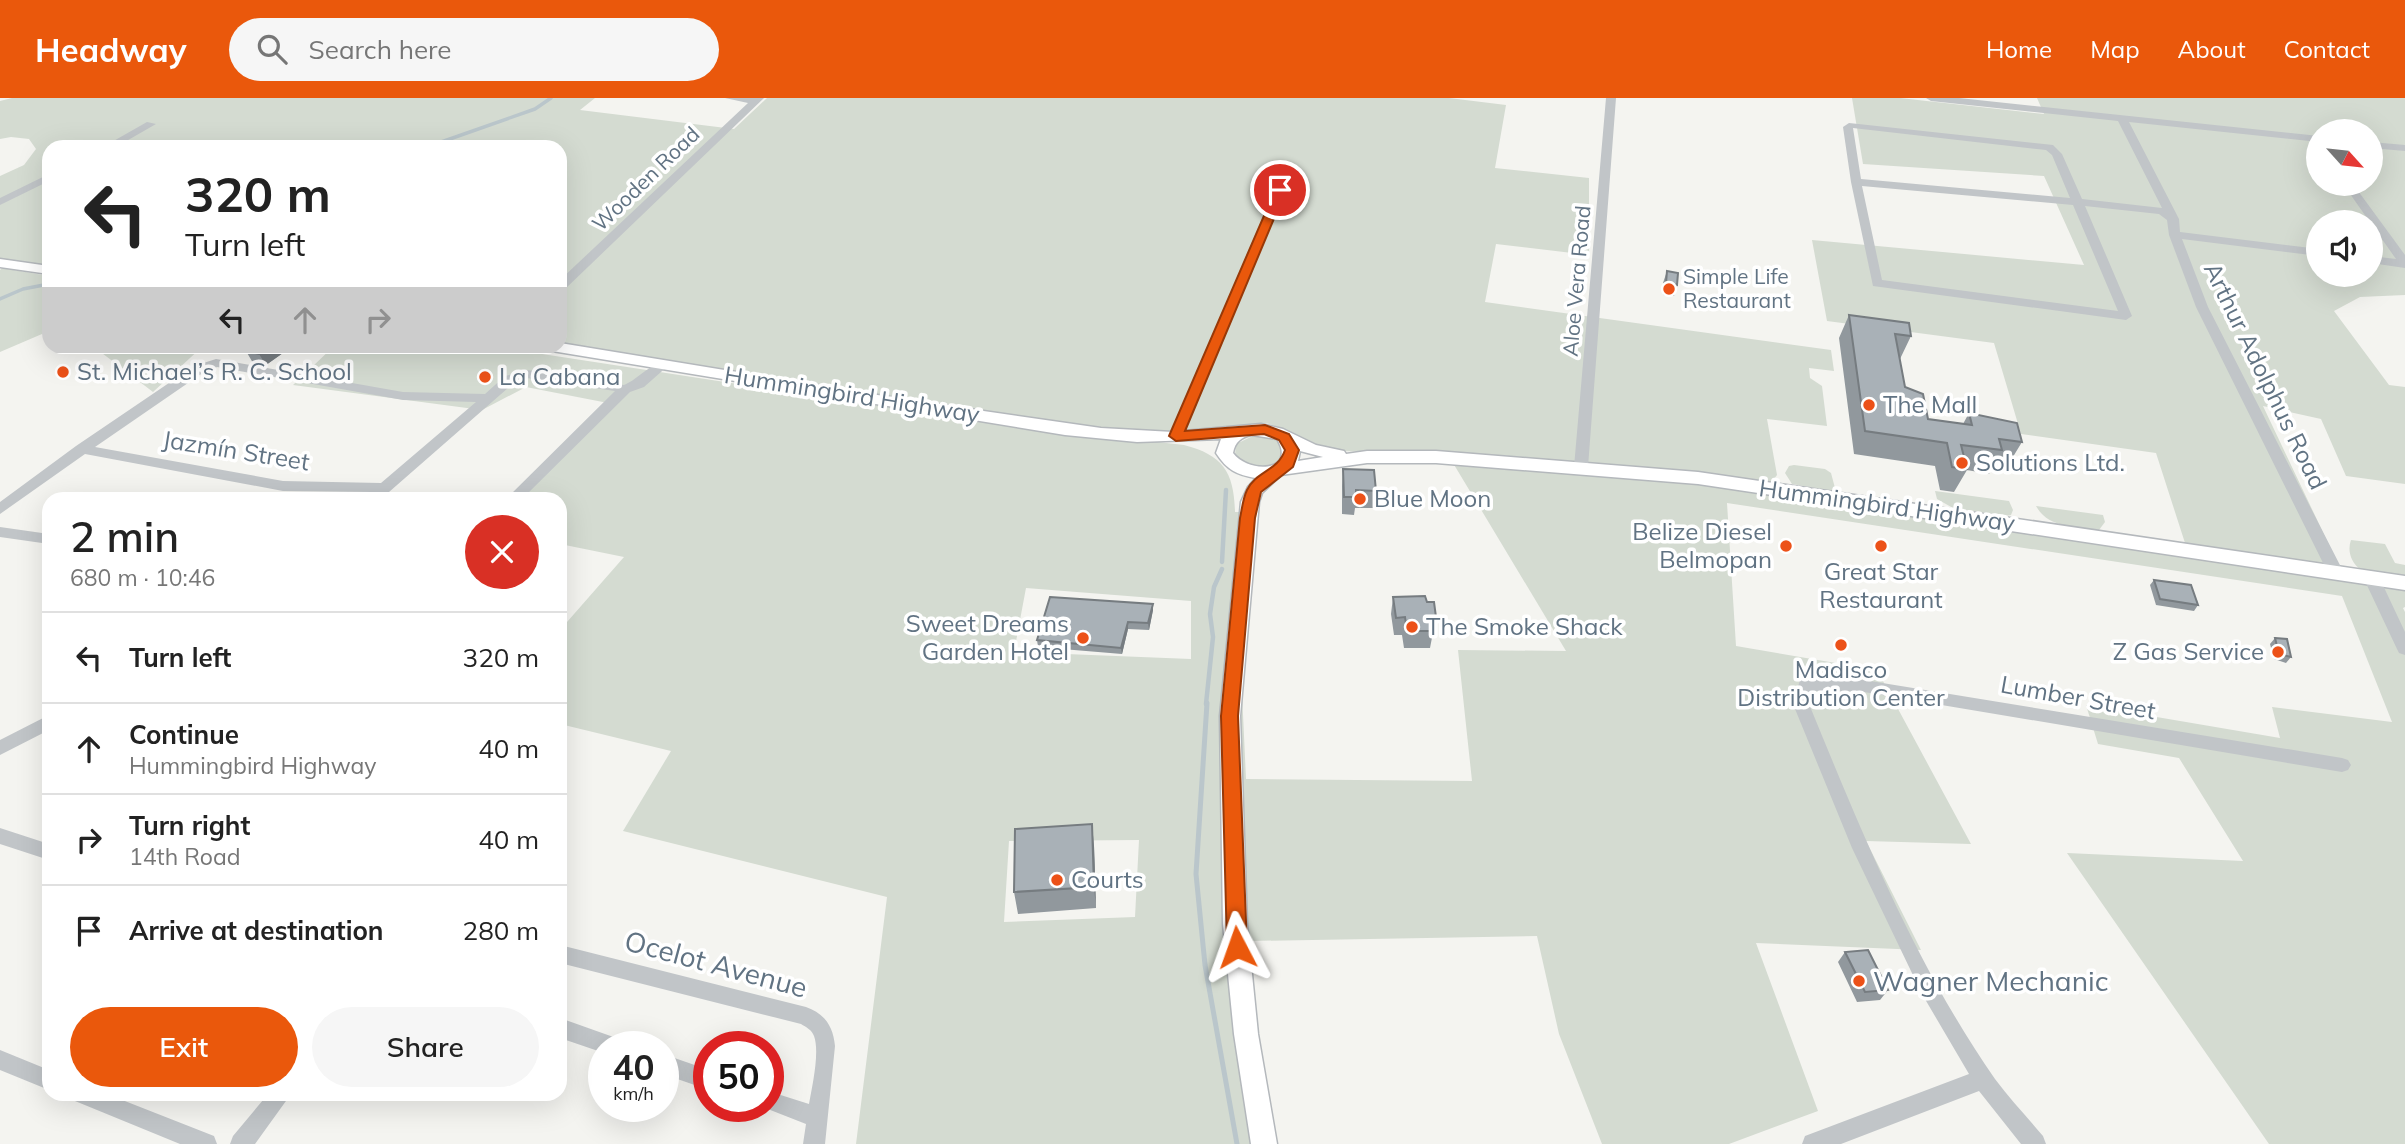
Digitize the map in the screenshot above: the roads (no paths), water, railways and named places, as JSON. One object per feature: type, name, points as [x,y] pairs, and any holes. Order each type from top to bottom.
[{"type":"main road","points":[[1,263],[42,269]]},
{"type":"main road","name":"Hummingbird Highway","points":[[567,348],[1026,423],[1152,436],[1196,445],[1229,462]]},
{"type":"main road","points":[[1247,518],[1224,446],[1228,440],[1243,431],[1265,430],[1284,437],[1290,443],[1292,457],[1254,491],[1247,518],[1230,716],[1235,924],[1246,1034],[1264,1144]]},
{"type":"main road","name":"Hummingbird Highway","points":[[1152,436],[1243,431]]},
{"type":"main road","name":"Hummingbird Highway","points":[[1284,437],[1325,453],[1367,457],[1436,457],[1698,478],[2405,583]]},
{"type":"main road","name":"Hummingbird Highway","points":[[1277,470],[1367,457]]},
{"type":"main road","points":[[1229,462],[1251,473],[1277,470]]},
{"type":"street","points":[[730,98],[758,99]]},
{"type":"street","name":"Aloe Vera Road","points":[[1581,467],[1611,98]]},
{"type":"street","points":[[1931,98],[2306,139]]},
{"type":"street","name":"Wooden Road","points":[[567,280],[758,99]]},
{"type":"street","name":"Arthur Adolphus Road","points":[[2123,120],[2173,219],[2175,236],[2202,307],[2336,573]]},
{"type":"street","points":[[121,140],[151,124]]},
{"type":"street","points":[[1853,125],[2049,147],[2057,154],[2126,316],[1877,283],[1856,182],[1848,127],[1853,125]]},
{"type":"street","points":[[2384,146],[2405,148]]},
{"type":"street","points":[[0,202],[42,181]]},
{"type":"street","points":[[1856,182],[2146,208],[2163,212],[2173,219]]},
{"type":"street","points":[[1176,436],[1280,190]]},
{"type":"street","points":[[2357,196],[2405,263]]},
{"type":"street","points":[[2175,236],[2306,251]]},
{"type":"street","points":[[2383,260],[2405,263]]},
{"type":"street","points":[[0,509],[81,449],[200,369],[216,363],[403,396],[487,398]]},
{"type":"street","points":[[380,492],[510,379],[527,374],[625,388],[639,384],[664,364]]},
{"type":"street","points":[[520,492],[625,388]]},
{"type":"street","name":"Jazmín Street","points":[[81,449],[283,486],[385,488]]},
{"type":"street","points":[[0,532],[42,538]]},
{"type":"street","points":[[31,536],[42,547]]},
{"type":"street","points":[[2372,579],[2405,649]]},
{"type":"street","name":"Lumber Street","points":[[1983,1079],[1911,958],[1861,852],[1801,704],[1806,684],[1864,686],[2342,765]]},
{"type":"street","points":[[0,748],[42,726]]},
{"type":"street","points":[[0,836],[42,850]]},
{"type":"street","name":"Ocelot Avenue","points":[[567,956],[806,1016],[817,1023],[824,1034],[824,1057],[814,1144]]},
{"type":"street","points":[[567,1030],[588,1038]]},
{"type":"street","points":[[0,1060],[42,1077]]},
{"type":"street","points":[[1813,1144],[1983,1079],[2035,1144]]},
{"type":"street","points":[[99,1101],[206,1144]]},
{"type":"street","points":[[241,1144],[275,1101]]},
{"type":"street","points":[[784,1107],[817,1118]]},
{"type":"waterway","points":[[447,140],[535,109],[551,98]]},
{"type":"waterway","points":[[0,299],[23,289],[42,285]]},
{"type":"waterway","points":[[1222,562],[1226,490]]},
{"type":"waterway","points":[[1206,704],[1213,637],[1210,614],[1214,587],[1222,569]]},
{"type":"waterway","points":[[1207,703],[1196,874],[1205,965],[1237,1144]]},
{"type":"place","name":"Simple Life Restaurant","points":[[1669,289]]},
{"type":"place","name":"St. Michael’s R. C. School","points":[[63,372]]},
{"type":"place","name":"La Cabana","points":[[485,377]]},
{"type":"place","name":"The Mall","points":[[1869,405]]},
{"type":"place","name":"Solutions Ltd.","points":[[1962,463]]},
{"type":"place","name":"Blue Moon","points":[[1360,499]]},
{"type":"place","name":"Belize Diesel Belmopan","points":[[1786,546]]},
{"type":"place","name":"Great Star Restaurant","points":[[1881,546]]},
{"type":"place","name":"The Smoke Shack","points":[[1412,627]]},
{"type":"place","name":"Sweet Dreams Garden Hotel","points":[[1083,638]]},
{"type":"place","name":"Madisco Distribution Center","points":[[1841,645]]},
{"type":"place","name":"Z Gas Service","points":[[2278,652]]},
{"type":"place","name":"Courts","points":[[1057,880]]},
{"type":"place","name":"Wagner Mechanic","points":[[1859,981]]}]
